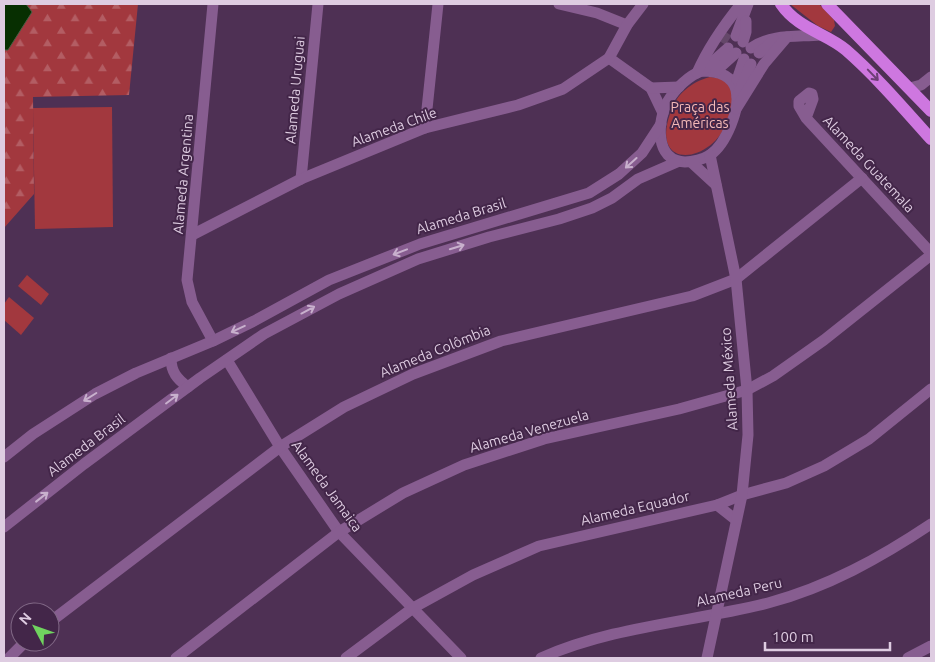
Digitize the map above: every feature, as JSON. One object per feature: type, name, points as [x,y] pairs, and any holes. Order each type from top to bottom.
[{"type":"main road","points":[[781,4],[784,9],[802,24],[844,48],[872,74],[931,139]]},
{"type":"main road","points":[[827,4],[931,109]]},
{"type":"main road","points":[[836,44],[845,22]]},
{"type":"street","name":"Alameda Argentina","points":[[213,4],[187,280],[192,302],[213,341]]},
{"type":"street","name":"Alameda Uruguai","points":[[302,179],[318,4]]},
{"type":"street","points":[[425,128],[438,4]]},
{"type":"street","points":[[559,4],[597,13],[627,25]]},
{"type":"street","points":[[643,4],[627,25],[609,58],[650,88],[662,119],[663,148],[668,156],[676,162],[691,162],[710,155],[729,131],[736,99],[736,53]]},
{"type":"street","points":[[746,6],[746,41],[820,35]]},
{"type":"street","points":[[699,72],[712,44],[746,6]]},
{"type":"street","points":[[736,99],[764,64],[782,37]]},
{"type":"street","points":[[699,72],[716,70],[736,53]]},
{"type":"street","points":[[662,119],[669,100],[679,86],[699,72],[736,53]]},
{"type":"street","name":"Alameda Chile","points":[[192,235],[302,179],[425,128],[543,97],[563,88],[609,58]]},
{"type":"street","points":[[716,70],[729,79],[736,99]]},
{"type":"street","points":[[910,88],[921,85],[931,77]]},
{"type":"street","points":[[650,88],[679,86]]},
{"type":"street","name":"Alameda Guatemala","points":[[806,118],[931,254]]},
{"type":"street","name":"Alameda Brasil","points":[[4,457],[33,434],[95,394],[136,373],[213,341],[329,280],[420,244],[589,193],[619,174],[642,153],[662,119]]},
{"type":"street","name":"Alameda México","points":[[707,658],[736,520],[748,435],[747,390],[736,279],[710,155]]},
{"type":"street","name":"Alameda Brasil","points":[[4,527],[84,464],[188,387],[264,334],[339,294],[418,259],[592,208],[612,198],[638,179],[676,162]]},
{"type":"street","points":[[691,162],[717,187]]},
{"type":"street","name":"Alameda Colômbia","points":[[60,614],[280,447],[344,406],[413,374],[501,340],[692,296],[736,279],[862,178]]},
{"type":"street","name":"Alameda Venezuela","points":[[176,658],[338,532],[403,493],[464,465],[544,439],[679,409],[747,390],[773,376],[824,340],[931,254]]},
{"type":"street","points":[[254,321],[264,334]]},
{"type":"street","points":[[171,358],[174,374],[188,387]]},
{"type":"street","name":"Alameda Jamaica","points":[[227,360],[280,447],[338,532],[461,658]]},
{"type":"street","name":"Alameda Equador","points":[[346,658],[413,608],[473,575],[539,546],[739,499],[786,483],[824,466],[869,439],[931,389]]},
{"type":"street","points":[[717,505],[736,520]]},
{"type":"street","name":"Alameda Peru","points":[[541,658],[600,637],[768,603],[837,579],[890,551],[931,524]]},
{"type":"street","points":[[916,657],[931,646]]},
{"type":"street","points":[[4,655],[9,658]]},
{"type":"green space","points":[[4,4],[138,4],[129,95],[33,97],[34,194],[4,228]]},
{"type":"green space","points":[[790,4],[819,4],[834,20],[835,26],[831,32],[818,26]]},
{"type":"green space","name":"Praça das Américas","points":[[710,77],[725,79],[731,89],[733,102],[729,118],[721,134],[710,145],[698,152],[686,155],[676,153],[669,145],[666,132],[670,114],[676,100],[685,90],[697,82]]},
{"type":"green space","points":[[112,107],[113,227],[35,229],[33,108]]},
{"type":"green space","points":[[27,275],[49,294],[41,305],[18,286]]},
{"type":"green space","points":[[9,297],[34,318],[21,335],[4,320],[4,304]]},
{"type":"shaded area","points":[[4,4],[26,4],[32,12],[8,50],[4,50]]},
{"type":"tunnel","points":[[721,42],[728,31]]}]
